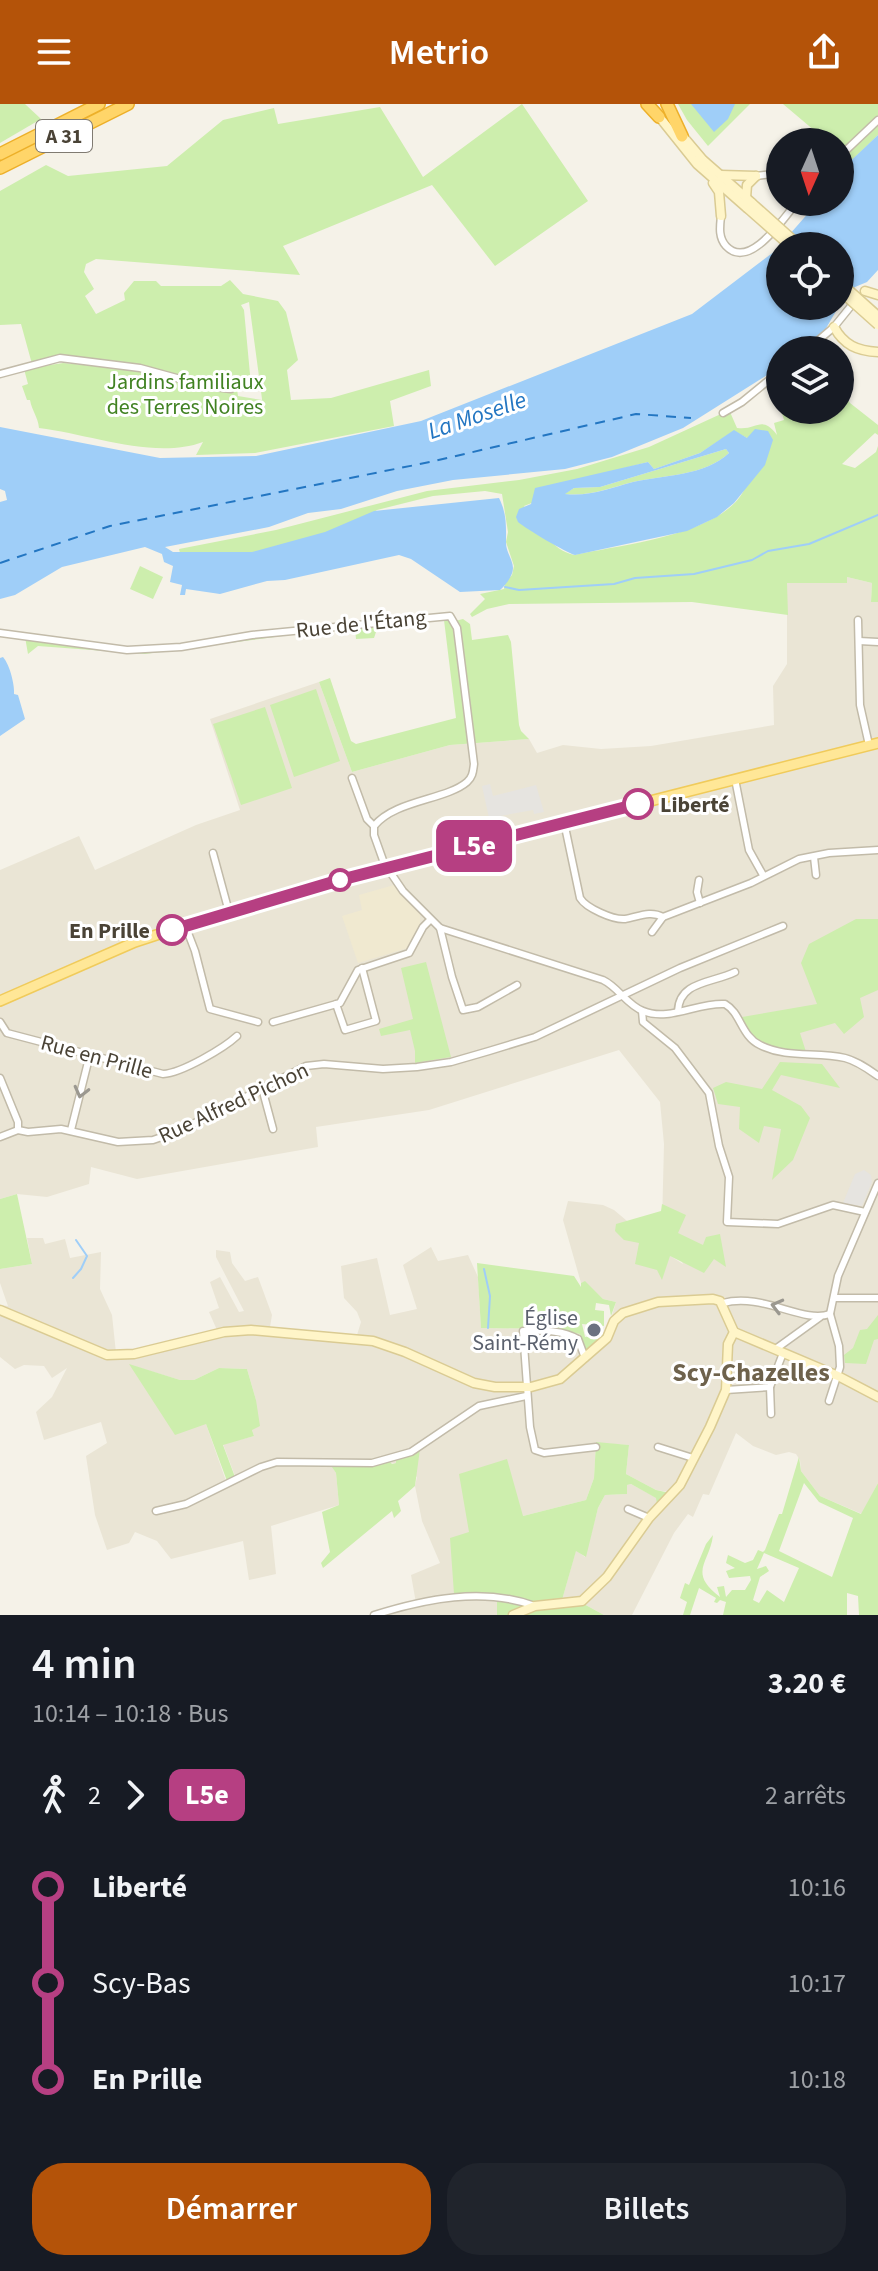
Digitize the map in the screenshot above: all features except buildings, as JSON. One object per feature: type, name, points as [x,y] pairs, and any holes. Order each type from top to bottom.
[{"type":"highway","name":"A 31","points":[[0,154],[99,104]]},
{"type":"highway","name":"A 31","points":[[0,168],[128,104]]},
{"type":"highway","points":[[75,130],[142,104]]},
{"type":"highway","points":[[649,104],[659,117]]},
{"type":"highway","points":[[664,104],[682,136]]},
{"type":"main road","points":[[0,1001],[123,947],[229,912],[387,868],[874,744]]},
{"type":"street","points":[[659,117],[719,192],[720,231],[725,245],[735,252],[747,253],[763,241],[785,216]]},
{"type":"street","points":[[854,143],[878,120]]},
{"type":"street","points":[[682,136],[776,232]]},
{"type":"street","points":[[697,164],[783,232]]},
{"type":"street","points":[[721,175],[766,175]]},
{"type":"street","points":[[747,203],[747,185],[756,176]]},
{"type":"street","points":[[721,216],[730,206],[747,203]]},
{"type":"street","points":[[823,336],[865,291],[878,295]]},
{"type":"street","points":[[854,295],[878,316]]},
{"type":"street","points":[[854,304],[878,325]]},
{"type":"street","points":[[834,327],[850,346],[878,352]]},
{"type":"street","points":[[0,374],[60,358],[140,368],[206,386],[231,389]]},
{"type":"street","points":[[723,413],[766,382]]},
{"type":"street","name":"Rue de l'Étang","points":[[0,633],[127,650],[181,647],[263,633],[450,616],[457,628],[473,772],[464,784],[409,804],[383,817],[374,826]]},
{"type":"street","points":[[858,620],[860,705],[874,744]]},
{"type":"street","points":[[859,641],[878,642]]},
{"type":"street","points":[[352,778],[367,819],[374,826],[374,835],[387,868],[403,891],[440,928],[603,980],[642,1011],[658,1014],[725,1004],[732,1009],[745,1034],[755,1043],[792,1055],[846,1058],[878,1076]]},
{"type":"street","points":[[735,779],[749,850],[763,875]]},
{"type":"street","points":[[564,822],[580,898],[586,906],[624,919],[652,913],[663,917]]},
{"type":"street","points":[[868,840],[878,861]]},
{"type":"street","points":[[652,932],[663,917],[751,883],[799,859],[829,853],[875,850]]},
{"type":"street","points":[[213,853],[229,912]]},
{"type":"street","points":[[814,857],[816,875]]},
{"type":"street","points":[[699,880],[697,892],[700,903]]},
{"type":"street","points":[[273,1022],[340,1003],[358,970],[409,953],[430,920]]},
{"type":"street","points":[[185,925],[210,1009],[258,1022]]},
{"type":"street","name":"Rue Alfred Pichon","points":[[18,1130],[71,1130],[118,1142],[153,1140],[179,1131],[314,1064],[383,1069],[468,1057],[535,1037],[680,968],[783,926]]},
{"type":"street","points":[[440,928],[463,1010],[478,1007],[517,985]]},
{"type":"street","points":[[336,1004],[345,1030],[376,1021],[362,968]]},
{"type":"street","points":[[678,1011],[685,991],[735,972]]},
{"type":"street","points":[[642,1011],[643,1022],[675,1048],[709,1093],[719,1146],[728,1173],[727,1222],[778,1224],[833,1205],[865,1212]]},
{"type":"street","name":"Rue en Prille","points":[[0,1022],[7,1033],[168,1074],[237,1036]]},
{"type":"street","points":[[71,1130],[90,1054]]},
{"type":"street","points":[[0,1078],[18,1122],[18,1130],[0,1137]]},
{"type":"street","points":[[262,1088],[273,1129]]},
{"type":"street","points":[[829,1401],[840,1367],[839,1346],[830,1314],[838,1276],[878,1183]]},
{"type":"street","points":[[834,1298],[878,1298]]},
{"type":"street","points":[[156,1511],[186,1504],[277,1462],[372,1463],[411,1452],[479,1406],[555,1382],[607,1338],[618,1316],[658,1302],[755,1300],[820,1317]]},
{"type":"street","points":[[720,1301],[734,1332],[838,1376],[878,1397]]},
{"type":"street","points":[[0,1310],[93,1351],[117,1356],[224,1332],[259,1331],[373,1341],[474,1383],[526,1391]]},
{"type":"street","points":[[771,1414],[770,1387],[780,1351],[820,1317],[830,1314]]},
{"type":"street","points":[[585,1358],[578,1339],[572,1335],[555,1330],[523,1331],[526,1391],[535,1450],[544,1453],[596,1447]]},
{"type":"street","points":[[513,1615],[535,1606],[582,1601],[596,1590],[649,1518],[680,1485],[726,1390],[728,1344],[734,1332]]},
{"type":"street","points":[[726,1390],[770,1387]]},
{"type":"street","points":[[658,1447],[693,1458]]},
{"type":"street","points":[[628,1509],[649,1518]]},
{"type":"street","points":[[374,1615],[443,1597],[459,1596],[535,1606]]},
{"type":"shaded area","points":[[847,577],[872,583],[871,602],[878,602],[878,1483],[862,1514],[820,1496],[801,1471],[796,1454],[776,1455],[753,1446],[736,1433],[709,1495],[703,1494],[693,1517],[688,1514],[674,1533],[632,1615],[604,1615],[582,1603],[562,1600],[576,1550],[585,1557],[598,1508],[605,1495],[626,1494],[627,1485],[631,1484],[657,1498],[657,1503],[669,1492],[656,1490],[626,1474],[629,1445],[596,1443],[594,1478],[586,1500],[523,1516],[497,1597],[497,1615],[374,1615],[416,1603],[411,1575],[440,1563],[422,1521],[415,1486],[417,1477],[396,1463],[333,1468],[339,1505],[271,1526],[276,1574],[249,1580],[243,1541],[171,1559],[157,1541],[135,1532],[129,1543],[107,1550],[95,1515],[86,1456],[107,1443],[101,1422],[44,1440],[36,1412],[52,1397],[67,1368],[52,1378],[44,1366],[24,1365],[15,1369],[0,1357],[0,1305],[8,1306],[0,1283],[0,1269],[32,1264],[27,1238],[43,1238],[45,1244],[65,1239],[70,1258],[101,1252],[100,1289],[112,1315],[116,1353],[217,1330],[209,1312],[219,1308],[210,1282],[220,1277],[239,1312],[244,1311],[216,1257],[216,1250],[230,1252],[232,1263],[245,1281],[258,1277],[272,1315],[270,1327],[357,1335],[361,1322],[357,1312],[344,1298],[341,1266],[377,1258],[390,1315],[417,1309],[403,1265],[431,1247],[438,1261],[468,1255],[478,1277],[481,1328],[555,1329],[580,1334],[584,1349],[607,1332],[616,1302],[603,1299],[585,1282],[581,1283],[563,1220],[568,1201],[603,1205],[614,1210],[683,1264],[662,1224],[664,1144],[660,1102],[619,1050],[429,1110],[316,1127],[318,1147],[137,1179],[91,1167],[89,1184],[47,1197],[17,1194],[0,1199],[0,870],[79,836],[95,870],[196,825],[240,810],[210,719],[319,682],[352,772],[450,745],[529,739],[537,753],[563,745],[601,749],[651,746],[774,725],[773,686],[787,664],[787,583],[846,583]],"holes":[[[130,1365],[180,1380],[194,1380],[219,1368],[247,1369],[256,1400],[254,1436],[223,1444],[235,1476],[226,1481],[206,1424]]]},
{"type":"shaded area","points":[[490,784],[493,796],[536,785],[544,812],[534,814],[533,810],[489,818],[482,786]]},
{"type":"shaded area","points":[[394,885],[420,914],[420,926],[411,947],[358,963],[342,916],[362,910],[359,895]]},
{"type":"shaded area","points":[[864,1170],[871,1175],[872,1182],[862,1206],[843,1203],[855,1174]]},
{"type":"green space","points":[[0,104],[25,104],[41,119],[0,143]]},
{"type":"green space","name":"Jardins familiaux des Terres Noires","points":[[522,104],[588,201],[495,266],[432,185],[283,246],[300,275],[96,259],[86,264],[84,272],[94,289],[85,296],[96,314],[125,300],[124,293],[134,281],[156,281],[161,286],[221,286],[230,280],[243,294],[278,301],[286,312],[298,360],[287,370],[291,400],[331,398],[429,370],[431,386],[390,401],[394,426],[255,453],[196,455],[203,442],[184,447],[143,447],[39,428],[22,386],[28,384],[24,369],[63,363],[128,369],[66,359],[32,364],[21,324],[0,325],[0,191],[46,165],[68,176],[167,166],[223,120],[274,108],[278,124],[380,107],[423,177]],"holes":[[[249,302],[262,400],[238,396],[237,389],[243,390],[251,385],[241,305]]]},
{"type":"green space","points":[[678,104],[750,104],[708,146]]},
{"type":"green space","points":[[783,104],[878,104],[878,135],[854,158],[854,128],[811,128]]},
{"type":"green space","points":[[854,406],[878,425],[878,435],[875,433],[842,464],[855,468],[876,452],[878,446],[878,602],[871,602],[872,583],[847,577],[847,583],[787,583],[788,615],[692,602],[509,604],[487,609],[472,617],[470,614],[485,599],[480,594],[504,589],[514,566],[506,542],[508,532],[502,494],[485,491],[433,496],[377,510],[338,535],[267,560],[180,553],[179,549],[276,530],[427,491],[519,480],[577,469],[649,447],[723,413],[730,412],[737,428],[763,424],[777,435],[774,424],[854,424]],"holes":[[[734,431],[747,438],[745,488],[734,504],[716,517],[643,542],[574,555],[558,548],[524,506],[613,471],[648,462],[654,469],[700,453]]]},
{"type":"green space","points":[[726,449],[729,453],[719,461],[684,474],[590,493],[564,494],[574,488],[600,487]]},
{"type":"green space","points":[[140,566],[163,577],[153,599],[130,589]]},
{"type":"green space","points":[[446,614],[455,621],[463,619],[470,624],[472,640],[508,635],[519,725],[529,739],[450,745],[352,772],[319,682],[330,678],[351,741],[356,744],[456,718],[444,620],[378,626],[374,638],[356,639],[355,628]]},
{"type":"green space","points":[[305,633],[145,654],[38,646],[28,654],[25,637],[127,650],[175,647],[252,635]]},
{"type":"green space","points":[[316,689],[340,761],[294,777],[270,705]]},
{"type":"green space","points":[[265,707],[292,788],[241,805],[213,724]]},
{"type":"green space","points":[[856,919],[878,919],[878,990],[860,998],[864,1017],[844,1034],[835,1023],[800,1033],[807,1055],[776,1048],[752,1037],[742,1017],[817,1004],[801,963],[809,944]]},
{"type":"green space","points":[[426,962],[451,1057],[415,1063],[410,1030],[381,1036],[379,1029],[413,1019],[401,968]]},
{"type":"green space","points":[[780,1062],[822,1064],[840,1088],[781,1075],[772,1090],[801,1106],[810,1118],[793,1160],[772,1180],[781,1129],[764,1126],[759,1143],[739,1129],[740,1107],[718,1104],[713,1088],[726,1082],[762,1089]]},
{"type":"green space","points":[[17,1194],[32,1264],[0,1269],[0,1199]]},
{"type":"green space","points":[[662,1204],[686,1215],[678,1233],[703,1245],[706,1237],[720,1234],[726,1267],[714,1259],[704,1273],[670,1256],[662,1280],[657,1270],[635,1264],[639,1243],[624,1240],[615,1231],[616,1224],[661,1211]]},
{"type":"green space","points":[[477,1263],[574,1276],[581,1287],[585,1281],[603,1299],[616,1302],[611,1316],[609,1305],[596,1303],[595,1310],[604,1311],[604,1326],[582,1324],[585,1337],[605,1334],[587,1351],[581,1343],[580,1334],[555,1329],[481,1328]]},
{"type":"green space","points":[[878,1315],[878,1339],[874,1340],[866,1364],[845,1363],[844,1355],[853,1348],[860,1330],[867,1329]]},
{"type":"green space","points":[[129,1364],[180,1380],[194,1380],[219,1368],[247,1369],[260,1426],[252,1430],[254,1436],[223,1445],[235,1477],[227,1481],[206,1424],[175,1435]]},
{"type":"green space","points":[[596,1442],[629,1445],[626,1474],[656,1490],[670,1493],[657,1504],[656,1498],[631,1484],[627,1485],[627,1494],[605,1495],[598,1508],[586,1557],[576,1551],[562,1600],[582,1603],[604,1615],[497,1615],[497,1597],[454,1594],[450,1538],[469,1532],[459,1474],[507,1459],[523,1516],[586,1500],[594,1478]]},
{"type":"green space","points":[[420,1449],[415,1486],[398,1501],[401,1511],[394,1518],[392,1511],[323,1568],[321,1563],[330,1552],[322,1512],[339,1505],[336,1473],[332,1467],[389,1461],[392,1464],[396,1463],[396,1459]]},
{"type":"green space","points":[[799,1457],[801,1471],[820,1496],[861,1514],[878,1483],[878,1615],[859,1615],[858,1596],[847,1593],[847,1615],[723,1615],[726,1602],[714,1602],[716,1598],[699,1588],[690,1615],[683,1615],[687,1602],[680,1598],[685,1583],[689,1585],[706,1544],[713,1535],[702,1574],[720,1597],[717,1587],[724,1586],[726,1597],[732,1590],[745,1590],[751,1580],[750,1576],[729,1578],[726,1571],[735,1568],[726,1563],[728,1555],[745,1563],[753,1560],[758,1550],[765,1550],[779,1514],[782,1514]],"holes":[[[804,1483],[819,1502],[853,1518],[832,1577],[779,1551]],[[764,1553],[799,1568],[784,1602],[767,1590],[759,1603],[753,1600],[760,1577],[769,1571],[766,1566],[757,1569]]]},
{"type":"water","points":[[691,104],[735,104],[728,119],[714,132]]},
{"type":"water","points":[[878,135],[878,270],[867,282],[854,288],[854,232],[792,232],[806,216],[854,216],[854,158]]},
{"type":"water","name":"La Moselle","points":[[766,258],[766,320],[831,320],[818,336],[766,336],[766,376],[683,428],[612,457],[565,469],[453,480],[397,491],[341,509],[308,513],[269,527],[165,547],[173,552],[252,552],[325,532],[374,511],[499,498],[505,515],[506,546],[513,568],[500,590],[460,592],[411,559],[399,555],[285,580],[267,581],[220,594],[186,589],[185,595],[180,595],[182,585],[170,582],[173,566],[164,562],[162,554],[145,547],[62,567],[15,595],[0,599],[0,502],[7,500],[5,491],[0,489],[0,427],[160,458],[256,456],[421,421],[692,314]]},
{"type":"water","points":[[755,429],[768,431],[773,440],[765,465],[734,503],[717,517],[687,531],[575,555],[529,530],[516,517],[519,509],[531,504],[535,488],[648,462],[654,469],[700,453],[734,430],[747,438]],"holes":[[[726,449],[729,453],[719,461],[684,474],[591,493],[565,494],[574,488],[600,487]]]},
{"type":"water","points":[[3,657],[25,719],[0,736],[0,658]]},
{"type":"waterway","points":[[505,587],[519,590],[614,584],[635,578],[694,574],[752,560],[768,551],[809,544],[878,515]]},
{"type":"waterway","points":[[73,1278],[87,1256],[76,1240]]},
{"type":"waterway","points":[[484,1269],[490,1296],[488,1328]]},
{"type":"ferry route","points":[[0,563],[110,526],[430,462],[636,414],[691,418]]},
{"type":"bus line","name":"L5e","points":[[172,930],[340,880],[638,804]]},
{"type":"place","name":"Liberté","points":[[638,804]]},
{"type":"place","name":"En Prille","points":[[172,930]]},
{"type":"place","name":"Église Saint-Rémy","points":[[594,1330]]},
{"type":"district","name":"Scy-Chazelles","points":[[751,1372]]}]
